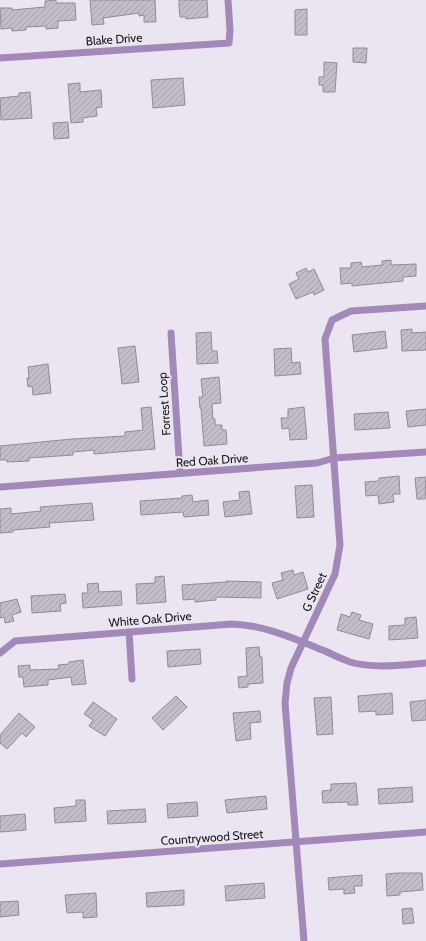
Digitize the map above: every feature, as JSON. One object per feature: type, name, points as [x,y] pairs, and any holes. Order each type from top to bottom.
[{"type":"street","name":"Blake Drive","points":[[0,58],[229,43],[230,30],[228,0]]},
{"type":"street","name":"G Street","points":[[304,941],[285,704],[287,683],[291,668],[335,574],[340,545],[325,339],[332,320],[351,311],[426,306]]},
{"type":"street","name":"Forrest Loop","points":[[171,333],[180,473]]},
{"type":"street","name":"Red Oak Drive","points":[[0,487],[316,463],[334,458],[426,452]]},
{"type":"street","name":"White Oak Drive","points":[[0,653],[15,641],[232,624],[249,624],[267,628],[350,662],[367,666],[393,666],[426,663]]},
{"type":"street","points":[[129,632],[132,679]]},
{"type":"street","name":"Countrywood Street","points":[[0,864],[426,832]]},
{"type":"building","points":[[56,0],[56,3],[75,3],[76,20],[58,21],[58,28],[46,29],[46,26],[26,27],[26,30],[12,31],[12,28],[1,29],[0,8],[12,8],[12,10],[45,7],[45,1]]},
{"type":"building","points":[[90,0],[155,0],[156,22],[144,22],[144,15],[139,16],[139,13],[103,18],[104,24],[92,25]]},
{"type":"building","points":[[179,0],[207,0],[208,17],[186,19],[186,17],[180,17]]},
{"type":"building","points":[[307,9],[307,35],[295,35],[295,10]]},
{"type":"building","points":[[353,48],[367,48],[366,63],[353,62]]},
{"type":"building","points":[[324,62],[337,63],[335,92],[323,92],[323,85],[319,85],[319,77],[324,77]]},
{"type":"building","points":[[183,78],[185,105],[153,108],[151,80]]},
{"type":"building","points":[[80,83],[80,92],[101,90],[102,107],[96,108],[97,116],[83,118],[83,122],[71,123],[68,84]]},
{"type":"building","points":[[30,92],[32,118],[1,120],[0,98],[19,96],[19,93]]},
{"type":"building","points":[[68,122],[69,138],[54,139],[53,123]]},
{"type":"building","points":[[391,260],[391,265],[416,264],[416,276],[403,277],[403,281],[352,286],[352,283],[341,284],[340,268],[351,268],[351,263],[361,262],[362,267],[382,265],[382,261]]},
{"type":"building","points":[[306,268],[308,272],[314,269],[324,290],[314,295],[313,292],[296,299],[289,284],[299,279],[296,273]]},
{"type":"building","points":[[412,329],[412,333],[426,332],[426,350],[402,351],[401,330]]},
{"type":"building","points":[[385,331],[387,348],[354,352],[352,335]]},
{"type":"building","points":[[211,332],[212,351],[217,351],[218,363],[197,364],[196,333]]},
{"type":"building","points":[[135,346],[139,382],[122,384],[118,348]]},
{"type":"building","points":[[291,348],[292,363],[300,362],[301,374],[275,376],[274,349]]},
{"type":"building","points":[[48,364],[51,393],[33,395],[32,386],[28,387],[28,367]]},
{"type":"building","points":[[219,377],[221,403],[212,404],[213,419],[215,419],[215,425],[222,425],[222,430],[226,430],[227,444],[204,446],[199,397],[203,397],[201,379]]},
{"type":"building","points":[[151,407],[155,449],[94,454],[94,450],[73,452],[73,455],[29,458],[29,461],[7,462],[7,460],[0,460],[0,446],[72,439],[125,436],[125,432],[143,430],[141,408]]},
{"type":"building","points":[[304,407],[307,439],[290,440],[289,428],[282,429],[281,418],[288,418],[288,409]]},
{"type":"building","points":[[426,409],[426,425],[408,427],[406,411]]},
{"type":"building","points":[[388,412],[390,428],[355,430],[354,414]]},
{"type":"building","points":[[399,476],[400,494],[393,494],[394,502],[379,504],[378,495],[366,496],[365,482],[379,481],[379,478]]},
{"type":"building","points":[[426,477],[425,499],[417,499],[415,478]]},
{"type":"building","points":[[312,485],[314,517],[297,518],[295,486]]},
{"type":"building","points":[[249,491],[252,514],[225,517],[223,502],[240,500],[239,492]]},
{"type":"building","points":[[192,495],[193,502],[208,500],[209,515],[184,517],[183,512],[141,515],[140,501],[182,498],[182,496]]},
{"type":"building","points":[[92,503],[94,520],[49,523],[50,527],[13,530],[13,532],[0,533],[0,509],[11,508],[11,514],[41,511],[40,507]]},
{"type":"building","points":[[293,570],[294,575],[303,572],[308,589],[277,599],[272,583],[283,580],[281,573]]},
{"type":"building","points":[[164,576],[166,602],[137,604],[136,584],[155,583],[155,577]]},
{"type":"building","points":[[226,581],[261,582],[261,598],[216,597],[216,600],[195,602],[195,599],[183,600],[182,585]]},
{"type":"building","points":[[98,583],[99,592],[121,591],[122,605],[83,608],[82,593],[88,593],[87,584]]},
{"type":"building","points":[[65,594],[66,603],[60,604],[61,611],[32,613],[31,596]]},
{"type":"building","points":[[17,599],[21,612],[12,615],[14,621],[5,623],[4,617],[0,618],[0,603]]},
{"type":"building","points":[[352,612],[361,615],[359,620],[373,624],[369,639],[337,630],[341,614],[350,617]]},
{"type":"building","points":[[416,617],[418,638],[389,640],[389,626],[405,625],[405,618]]},
{"type":"building","points":[[259,647],[260,657],[262,657],[263,683],[248,684],[248,687],[239,688],[238,677],[247,676],[246,648]]},
{"type":"building","points":[[200,649],[201,664],[168,667],[167,651]]},
{"type":"building","points":[[83,660],[86,684],[72,685],[71,677],[48,680],[48,685],[24,687],[23,677],[19,677],[18,666],[30,665],[30,670],[59,669],[58,665]]},
{"type":"building","points":[[392,693],[393,714],[376,715],[376,711],[359,712],[358,696]]},
{"type":"building","points":[[176,696],[187,707],[163,730],[152,718]]},
{"type":"building","points":[[331,697],[333,734],[317,735],[314,698]]},
{"type":"building","points":[[426,700],[426,720],[412,721],[410,702]]},
{"type":"building","points":[[93,702],[117,719],[105,736],[89,726],[93,720],[84,714]]},
{"type":"building","points":[[260,711],[261,722],[250,723],[251,739],[236,741],[233,713]]},
{"type":"building","points":[[19,713],[35,727],[26,737],[22,733],[7,749],[0,743],[0,735]]},
{"type":"building","points":[[356,783],[358,805],[348,805],[348,802],[323,803],[322,791],[331,790],[331,784]]},
{"type":"building","points":[[412,787],[413,802],[379,804],[378,789]]},
{"type":"building","points":[[266,796],[267,809],[227,813],[225,800]]},
{"type":"building","points":[[76,800],[85,800],[86,821],[55,823],[54,808],[76,806]]},
{"type":"building","points":[[197,802],[198,816],[168,818],[167,804]]},
{"type":"building","points":[[145,809],[146,822],[108,824],[107,811]]},
{"type":"building","points":[[25,814],[26,830],[0,832],[0,816]]},
{"type":"building","points":[[422,873],[423,890],[400,892],[400,895],[387,896],[386,874]]},
{"type":"building","points":[[362,875],[362,886],[354,886],[355,893],[344,894],[344,889],[329,890],[328,878]]},
{"type":"building","points":[[264,883],[265,898],[226,901],[225,886]]},
{"type":"building","points":[[184,890],[184,905],[147,907],[146,893]]},
{"type":"building","points":[[96,893],[97,917],[83,918],[83,912],[67,913],[65,895]]},
{"type":"building","points":[[18,901],[19,915],[0,917],[0,902]]},
{"type":"building","points":[[412,908],[414,923],[403,924],[402,909]]}]
